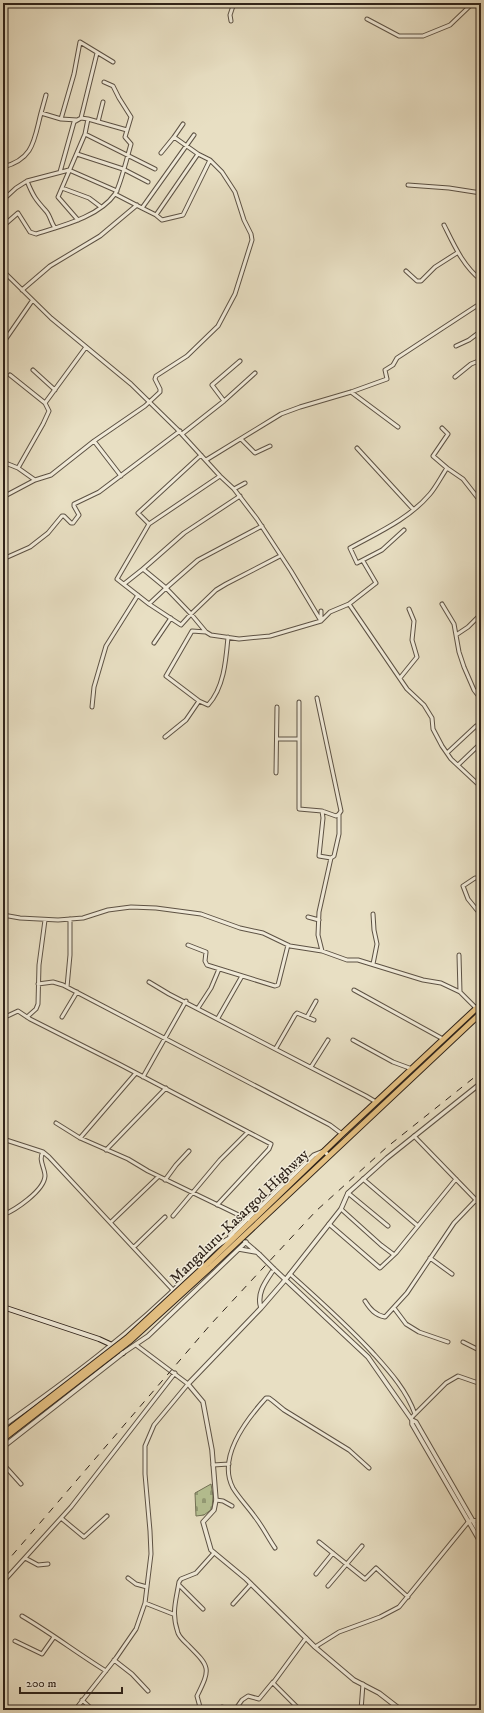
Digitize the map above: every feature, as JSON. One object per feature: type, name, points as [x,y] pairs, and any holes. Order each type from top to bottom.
[{"type":"highway","name":"Mangaluru-Kasargod Highway","points":[[241,1239],[248,1220],[481,1004]]},
{"type":"highway","name":"Mangaluru-Kasargod Highway","points":[[3,1434],[127,1338],[209,1265],[241,1239],[481,1013]]},
{"type":"highway","name":"Mangaluru-Kasargod Highway","points":[[3,1439],[132,1340],[209,1265]]},
{"type":"main road","points":[[3,1306],[112,1345],[123,1354]]},
{"type":"street","points":[[231,22],[230,15],[234,3]]},
{"type":"street","points":[[367,19],[399,36],[423,36],[450,25],[474,3]]},
{"type":"street","points":[[477,3],[481,15]]},
{"type":"street","points":[[61,119],[74,74],[80,42],[113,62]]},
{"type":"street","points":[[81,118],[97,53]]},
{"type":"street","points":[[3,226],[18,214],[30,232],[36,234],[78,220],[101,207],[116,192],[131,144],[125,137],[131,117],[113,86],[104,82]]},
{"type":"street","points":[[3,167],[17,163],[28,154],[32,147],[46,95]]},
{"type":"street","points":[[98,122],[103,102]]},
{"type":"street","points":[[41,113],[61,119],[77,120]]},
{"type":"street","points":[[60,172],[74,122],[77,120],[81,118],[88,119],[127,130]]},
{"type":"street","points":[[78,220],[58,197],[85,134],[88,119]]},
{"type":"street","points":[[161,153],[183,124]]},
{"type":"street","points":[[85,134],[128,154],[155,169]]},
{"type":"street","points":[[142,208],[194,135]]},
{"type":"street","points":[[3,497],[35,480],[51,475],[94,441],[149,403],[160,392],[155,379],[156,376],[186,356],[218,326],[235,294],[250,249],[251,234],[244,220],[235,192],[222,172],[210,160],[198,154],[174,137]]},
{"type":"street","points":[[77,154],[123,169],[148,182]]},
{"type":"street","points":[[156,215],[198,154]]},
{"type":"street","points":[[3,200],[16,188],[27,181],[70,170],[116,192],[162,220],[183,215],[210,160]]},
{"type":"street","points":[[27,181],[32,195],[40,206],[47,212],[50,222],[54,228]]},
{"type":"street","points":[[408,185],[449,188],[481,193]]},
{"type":"street","points":[[62,188],[89,198],[101,207]]},
{"type":"street","points":[[22,290],[50,266],[100,236],[137,205]]},
{"type":"street","points":[[444,225],[457,253],[472,273],[481,280]]},
{"type":"street","points":[[406,271],[417,281],[421,281],[435,266],[457,253]]},
{"type":"street","points":[[3,271],[32,301],[68,334],[131,384],[181,433],[220,476],[234,489],[262,526],[321,621]]},
{"type":"street","points":[[3,343],[32,301]]},
{"type":"street","points":[[206,460],[281,414],[351,392],[387,378],[385,370],[393,365],[397,358],[481,303]]},
{"type":"street","points":[[456,346],[469,340],[481,331]]},
{"type":"street","points":[[45,403],[86,347]]},
{"type":"street","points":[[456,377],[471,364],[481,360]]},
{"type":"street","points":[[224,401],[212,385],[240,361]]},
{"type":"street","points":[[33,370],[55,390]]},
{"type":"street","points":[[3,559],[30,547],[48,533],[62,515],[73,523],[79,515],[74,504],[99,492],[181,433],[224,401],[255,373]]},
{"type":"street","points":[[10,375],[45,403],[49,411],[18,468]]},
{"type":"street","points":[[351,392],[398,427]]},
{"type":"street","points":[[442,428],[448,434],[434,456],[462,479],[481,502]]},
{"type":"street","points":[[241,439],[255,453],[270,446]]},
{"type":"street","points":[[94,441],[121,476]]},
{"type":"street","points":[[357,448],[413,510]]},
{"type":"street","points":[[149,524],[138,513],[201,455]]},
{"type":"street","points":[[3,462],[18,468],[35,480]]},
{"type":"street","points":[[404,530],[382,550],[357,563],[350,548],[398,521],[413,510],[430,494],[447,468]]},
{"type":"street","points":[[220,476],[149,524],[117,579],[149,604],[181,625],[216,590],[280,556]]},
{"type":"street","points":[[234,489],[245,483]]},
{"type":"street","points":[[124,584],[143,570],[184,533],[240,496]]},
{"type":"street","points":[[149,604],[198,560],[262,526]]},
{"type":"street","points":[[143,570],[166,588],[206,632],[211,635],[239,639],[270,636],[321,621],[330,612],[349,604],[376,583],[362,561]]},
{"type":"street","points":[[92,707],[94,688],[106,646],[138,595]]},
{"type":"street","points":[[349,604],[407,689],[424,705],[432,718],[433,729],[447,753],[481,787]]},
{"type":"street","points":[[442,604],[454,624],[464,667],[474,690],[481,699]]},
{"type":"street","points":[[400,678],[417,657],[412,640],[414,621],[409,609]]},
{"type":"street","points":[[321,611],[321,621]]},
{"type":"street","points":[[456,635],[468,628],[481,614]]},
{"type":"street","points":[[154,643],[171,618]]},
{"type":"street","points":[[206,632],[192,631],[166,676],[199,701],[208,705],[218,690],[226,660],[228,637]]},
{"type":"street","points":[[318,698],[341,812],[339,814],[339,834],[334,856],[330,858],[319,912],[318,935],[322,951]]},
{"type":"street","points":[[166,737],[186,720],[199,701]]},
{"type":"street","points":[[299,702],[299,809],[322,811],[336,816],[339,814]]},
{"type":"street","points":[[276,773],[277,707]]},
{"type":"street","points":[[447,753],[476,726]]},
{"type":"street","points":[[276,739],[299,739]]},
{"type":"street","points":[[458,765],[481,743]]},
{"type":"street","points":[[322,811],[323,818],[319,856],[330,858]]},
{"type":"street","points":[[481,878],[475,878],[463,886],[468,899],[479,908],[481,915]]},
{"type":"street","points":[[3,915],[45,920],[70,919],[84,918],[108,910],[131,907],[156,908],[201,914],[240,928],[263,933],[288,944],[307,950],[322,951],[348,960],[358,960],[423,980],[441,983],[460,992],[476,1008]]},
{"type":"street","points":[[373,964],[377,944],[374,930],[374,914]]},
{"type":"street","points":[[308,917],[319,920]]},
{"type":"street","points":[[67,987],[70,955],[70,919]]},
{"type":"street","points":[[27,1017],[36,1009],[38,1004],[38,984],[45,920]]},
{"type":"street","points":[[188,945],[206,952],[205,963],[219,969],[276,986],[288,944]]},
{"type":"street","points":[[459,955],[460,992]]},
{"type":"street","points":[[198,1008],[211,988],[219,969]]},
{"type":"street","points":[[218,1018],[242,976]]},
{"type":"street","points":[[149,982],[169,994],[186,1001],[376,1102]]},
{"type":"street","points":[[38,984],[57,983],[67,987],[330,1125],[342,1134]]},
{"type":"street","points":[[354,990],[443,1039]]},
{"type":"street","points":[[62,1017],[77,992]]},
{"type":"street","points":[[143,1077],[186,1001]]},
{"type":"street","points":[[307,1017],[316,1001]]},
{"type":"street","points":[[3,1018],[17,1011],[166,1088],[272,1146],[218,1204]]},
{"type":"street","points":[[276,1048],[295,1014],[298,1013],[314,1020]]},
{"type":"street","points":[[311,1067],[328,1040]]},
{"type":"street","points":[[354,1040],[393,1062],[412,1069]]},
{"type":"street","points":[[80,1138],[136,1073]]},
{"type":"street","points":[[75,1710],[106,1671],[136,1629],[145,1603],[151,1554],[145,1474],[145,1446],[154,1425],[188,1384],[261,1308],[286,1279],[341,1208],[348,1193],[414,1136],[481,1084]]},
{"type":"street","points":[[106,1150],[166,1088]]},
{"type":"street","points":[[3,1426],[52,1392],[149,1315],[248,1220],[218,1204],[158,1177],[128,1159],[80,1138],[56,1123]]},
{"type":"street","points":[[173,1216],[194,1193],[220,1160],[248,1132]]},
{"type":"street","points":[[414,1136],[481,1205]]},
{"type":"street","points":[[3,1138],[43,1152],[49,1157],[174,1291]]},
{"type":"street","points":[[165,1180],[176,1165],[190,1151]]},
{"type":"street","points":[[324,1151],[329,1156]]},
{"type":"street","points":[[3,1215],[15,1209],[41,1187],[45,1177],[41,1157],[43,1152]]},
{"type":"street","points":[[111,1222],[158,1177]]},
{"type":"street","points":[[363,1179],[418,1226]]},
{"type":"street","points":[[329,1224],[380,1268],[418,1226],[456,1180]]},
{"type":"street","points":[[348,1193],[388,1226]]},
{"type":"street","points":[[365,1301],[371,1310],[379,1316],[385,1317],[407,1293],[454,1223],[476,1200]]},
{"type":"street","points":[[341,1208],[380,1245],[393,1254]]},
{"type":"street","points":[[134,1247],[165,1217]]},
{"type":"street","points":[[229,1238],[241,1239],[258,1253],[368,1357],[411,1419],[416,1422],[481,1543]]},
{"type":"street","points":[[3,1447],[136,1345],[161,1324],[239,1249],[241,1239]]},
{"type":"street","points":[[239,1249],[258,1253]]},
{"type":"street","points":[[430,1258],[452,1274]]},
{"type":"street","points":[[261,1308],[259,1301],[261,1291],[274,1269]]},
{"type":"street","points":[[290,1274],[343,1322],[385,1366],[410,1401],[415,1414]]},
{"type":"street","points":[[394,1308],[406,1324],[418,1332],[448,1342]]},
{"type":"street","points":[[463,1342],[481,1352]]},
{"type":"street","points":[[136,1345],[188,1384],[203,1402],[212,1450],[216,1500],[214,1510],[203,1522],[211,1550],[251,1584],[315,1647],[354,1680],[364,1684],[389,1699],[401,1710]]},
{"type":"street","points":[[3,1582],[61,1518],[104,1466],[175,1373]]},
{"type":"street","points":[[411,1419],[446,1383],[458,1376],[481,1384]]},
{"type":"street","points":[[275,1548],[256,1518],[233,1489],[230,1480],[229,1464],[233,1443],[266,1398],[269,1398],[284,1410],[349,1450],[369,1468]]},
{"type":"street","points":[[3,1464],[22,1484]]},
{"type":"street","points":[[213,1465],[229,1464]]},
{"type":"street","points":[[216,1500],[223,1501],[232,1506]]},
{"type":"street","points":[[61,1518],[84,1537],[107,1516]]},
{"type":"street","points":[[315,1647],[340,1632],[387,1614],[399,1607],[470,1521],[481,1520]]},
{"type":"street","points":[[470,1521],[481,1535]]},
{"type":"street","points":[[319,1542],[365,1579],[376,1568],[408,1596]]},
{"type":"street","points":[[328,1586],[362,1546]]},
{"type":"street","points":[[197,1710],[202,1709],[197,1696],[206,1678],[207,1669],[201,1658],[179,1635],[173,1614],[181,1579],[196,1573],[214,1553]]},
{"type":"street","points":[[316,1574],[333,1553]]},
{"type":"street","points":[[25,1558],[38,1565],[48,1564]]},
{"type":"street","points":[[128,1578],[136,1584],[147,1587]]},
{"type":"street","points":[[233,1604],[251,1584]]},
{"type":"street","points":[[179,1585],[203,1609]]},
{"type":"street","points":[[145,1603],[173,1614]]},
{"type":"street","points":[[22,1616],[106,1671]]},
{"type":"street","points":[[15,1641],[42,1654],[54,1637]]},
{"type":"street","points":[[235,1710],[242,1700],[248,1696],[259,1699],[306,1638]]},
{"type":"street","points":[[114,1660],[132,1674],[148,1691]]},
{"type":"street","points":[[273,1682],[297,1707],[297,1710]]},
{"type":"street","points":[[361,1710],[364,1684]]},
{"type":"street","points":[[82,1700],[93,1710]]},
{"type":"street","points":[[219,1710],[222,1707],[227,1710]]},
{"type":"green space","points":[[211,1484],[213,1496],[212,1509],[204,1515],[196,1516],[195,1493]]},
{"type":"railway","points":[[3,1566],[211,1324],[316,1211],[387,1147],[481,1072]]}]
